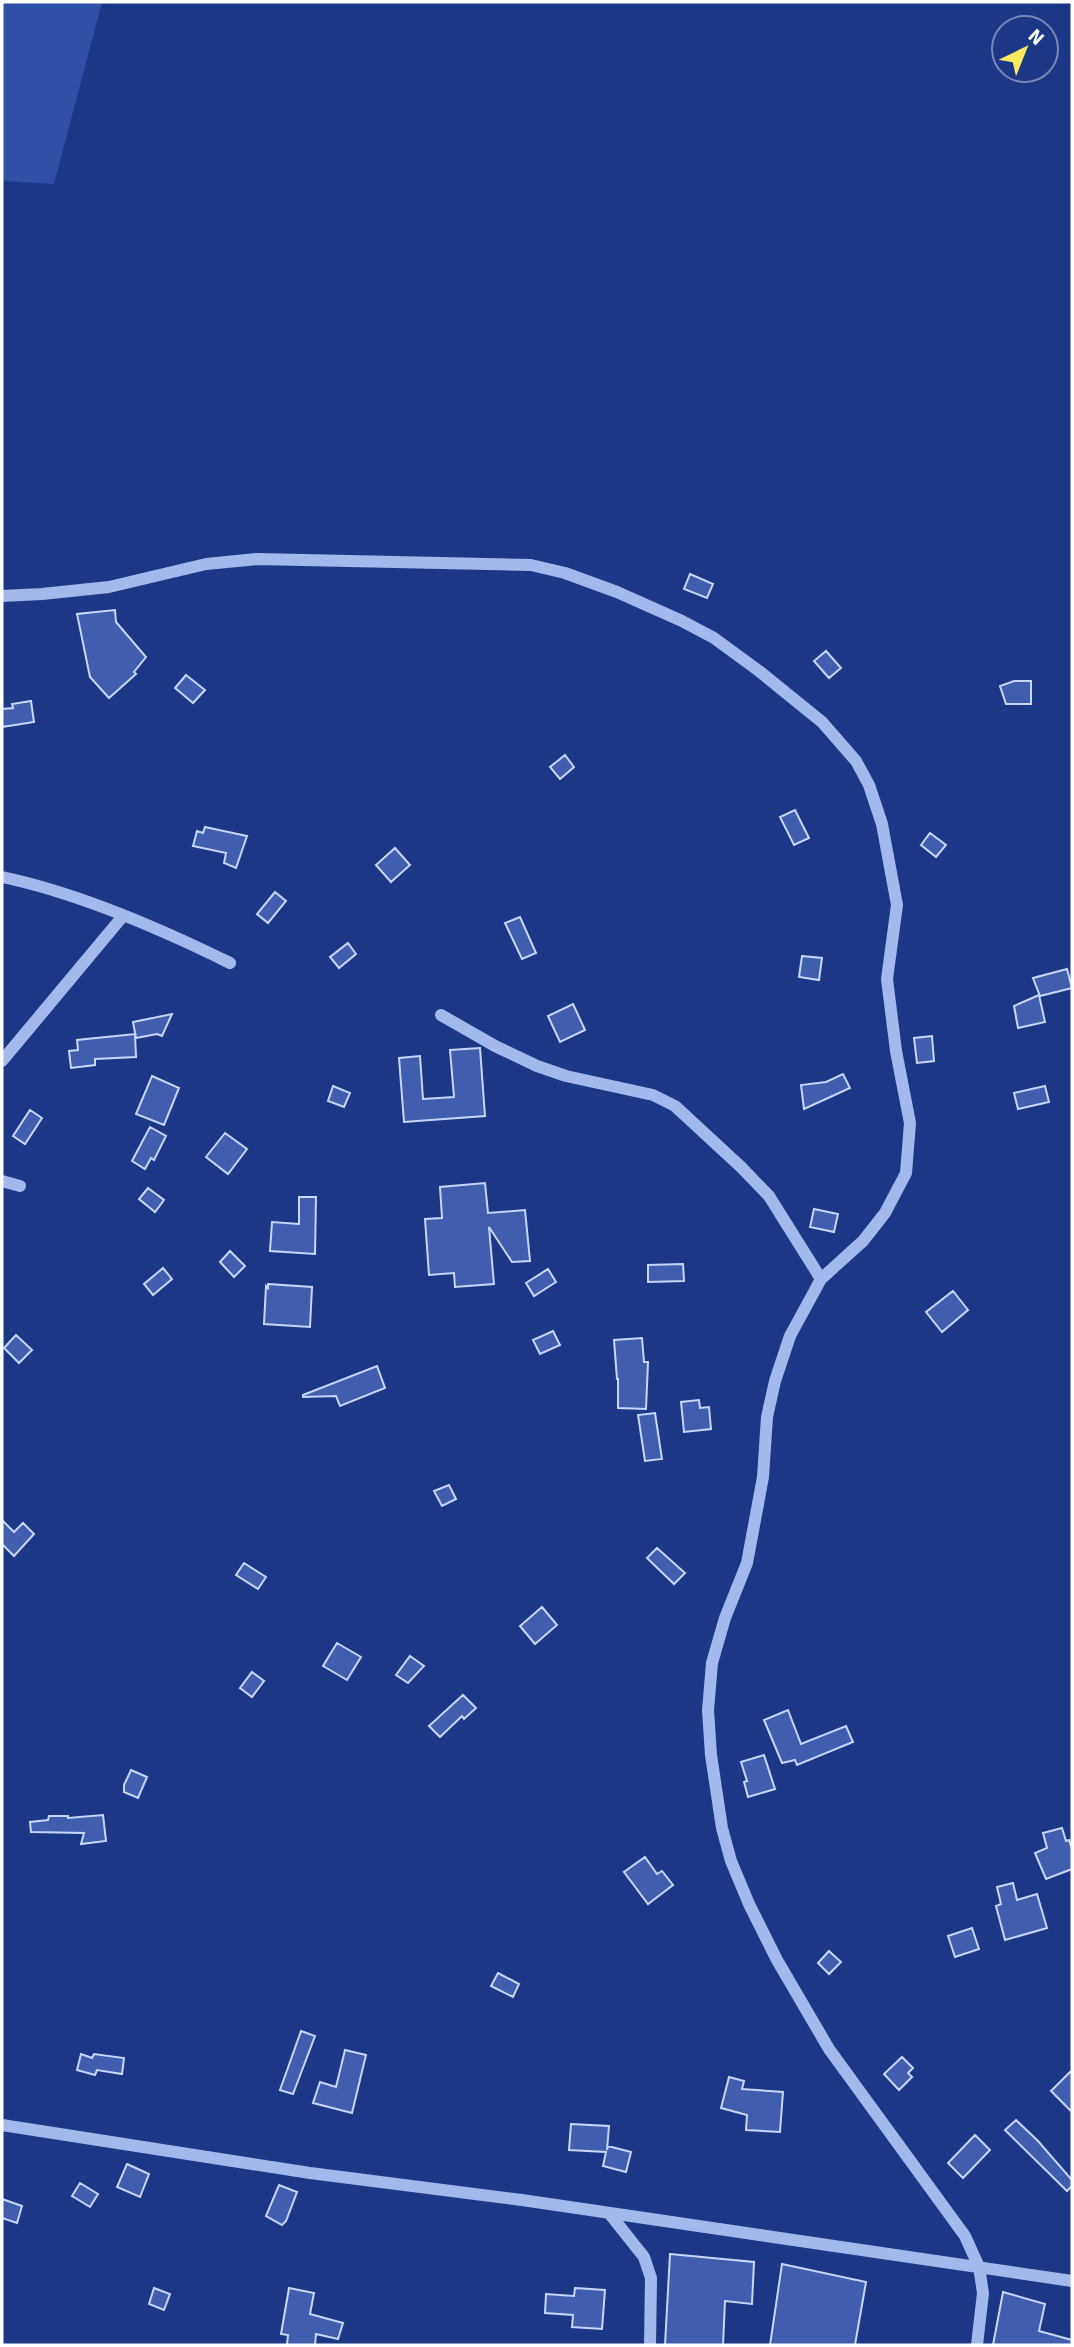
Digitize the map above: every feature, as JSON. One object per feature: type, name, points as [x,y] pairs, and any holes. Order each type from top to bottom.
[{"type":"street","points":[[2,596],[109,587],[206,564],[257,559],[531,565],[565,573],[617,592],[714,638],[822,722],[856,761],[865,777],[884,834],[897,905],[887,979],[895,1051],[909,1123],[906,1174],[885,1213],[863,1241],[821,1279],[790,1336],[775,1381],[767,1417],[763,1477],[747,1563],[725,1618],[712,1663],[708,1710],[716,1791],[731,1861],[749,1904],[783,1971],[829,2049],[965,2236],[979,2267],[983,2293],[977,2345]]},
{"type":"street","points":[[2,877],[36,884],[124,916],[166,932],[230,963]]},
{"type":"street","points":[[2,1061],[124,916]]},
{"type":"street","points":[[441,1015],[537,1066],[566,1076],[653,1095],[675,1106],[769,1196],[821,1279]]},
{"type":"street","points":[[2,1181],[19,1186]]},
{"type":"street","points":[[2,2125],[310,2173],[609,2213],[1072,2281]]},
{"type":"street","points":[[609,2213],[644,2257],[652,2278],[650,2345]]},
{"type":"shaded area","points":[[2,2],[102,2],[54,184],[2,181]]},
{"type":"building","points":[[690,574],[713,584],[707,598],[684,589]]},
{"type":"building","points":[[115,610],[116,622],[146,657],[134,672],[136,674],[109,698],[90,677],[77,614]]},
{"type":"building","points":[[826,651],[841,668],[829,678],[814,661]]},
{"type":"building","points":[[186,675],[205,690],[193,703],[175,688]]},
{"type":"building","points":[[1014,681],[1031,681],[1031,704],[1006,704],[1000,686]]},
{"type":"building","points":[[31,701],[34,722],[2,727],[2,709],[13,708],[12,704]]},
{"type":"building","points":[[565,755],[574,767],[560,779],[550,767]]},
{"type":"building","points":[[795,810],[809,838],[794,845],[780,817]]},
{"type":"building","points":[[205,827],[247,836],[236,868],[224,863],[226,853],[193,846],[197,831],[203,833]]},
{"type":"building","points":[[930,833],[946,845],[936,857],[921,845]]},
{"type":"building","points":[[395,848],[410,865],[391,882],[376,865]]},
{"type":"building","points":[[275,892],[286,901],[268,923],[257,914]]},
{"type":"building","points":[[520,917],[536,953],[522,959],[505,923]]},
{"type":"building","points":[[348,943],[356,954],[339,968],[330,957]]},
{"type":"building","points":[[802,956],[822,958],[819,980],[799,977]]},
{"type":"building","points":[[1067,969],[1072,988],[1040,996],[1033,978]]},
{"type":"building","points":[[1039,995],[1045,1022],[1018,1028],[1014,1006]]},
{"type":"building","points":[[573,1004],[585,1030],[560,1042],[548,1016]]},
{"type":"building","points":[[172,1014],[162,1036],[157,1034],[136,1038],[133,1022]]},
{"type":"building","points":[[135,1034],[136,1057],[95,1059],[95,1065],[71,1068],[69,1051],[78,1050],[77,1040]]},
{"type":"building","points":[[932,1036],[934,1061],[917,1063],[914,1038]]},
{"type":"building","points":[[480,1048],[485,1116],[404,1122],[399,1058],[420,1056],[423,1099],[454,1097],[450,1050]]},
{"type":"building","points":[[843,1074],[850,1088],[804,1109],[801,1085],[826,1082]]},
{"type":"building","points":[[152,1076],[179,1088],[164,1125],[136,1114]]},
{"type":"building","points":[[333,1086],[350,1093],[344,1107],[328,1101]]},
{"type":"building","points":[[1045,1086],[1049,1102],[1018,1109],[1014,1093]]},
{"type":"building","points":[[30,1110],[42,1118],[25,1144],[13,1136]]},
{"type":"building","points":[[150,1127],[166,1136],[154,1160],[151,1158],[145,1169],[132,1161]]},
{"type":"building","points":[[225,1133],[247,1149],[228,1174],[206,1157]]},
{"type":"building","points":[[485,1183],[488,1213],[525,1210],[530,1261],[512,1262],[489,1227],[494,1284],[455,1287],[454,1273],[429,1275],[425,1219],[442,1218],[440,1187]]},
{"type":"building","points":[[148,1188],[164,1200],[155,1212],[139,1199]]},
{"type":"building","points":[[299,1197],[316,1197],[315,1254],[270,1251],[272,1222],[299,1224]]},
{"type":"building","points":[[814,1209],[838,1214],[834,1232],[810,1227]]},
{"type":"building","points":[[230,1251],[245,1266],[234,1277],[220,1262]]},
{"type":"building","points":[[683,1264],[684,1281],[648,1282],[648,1265]]},
{"type":"building","points":[[163,1268],[172,1279],[153,1295],[144,1284]]},
{"type":"building","points":[[548,1269],[556,1282],[534,1296],[526,1283]]},
{"type":"building","points":[[268,1284],[312,1287],[310,1327],[264,1324]]},
{"type":"building","points":[[953,1291],[968,1310],[942,1332],[926,1312]]},
{"type":"building","points":[[553,1331],[560,1345],[540,1354],[533,1340]]},
{"type":"building","points":[[16,1335],[32,1350],[19,1363],[4,1348]]},
{"type":"building","points":[[642,1338],[644,1362],[648,1362],[646,1409],[618,1408],[614,1340]]},
{"type":"building","points":[[377,1366],[385,1388],[340,1406],[336,1396],[303,1397],[303,1395]]},
{"type":"building","points":[[699,1400],[700,1408],[709,1407],[711,1429],[684,1432],[681,1402]]},
{"type":"building","points":[[655,1413],[662,1459],[645,1461],[638,1415]]},
{"type":"building","points":[[449,1485],[456,1499],[442,1506],[434,1491]]},
{"type":"building","points":[[2,1520],[14,1532],[23,1523],[34,1534],[14,1556],[2,1544]]},
{"type":"building","points":[[657,1548],[685,1573],[674,1584],[647,1558]]},
{"type":"building","points":[[244,1563],[266,1577],[258,1589],[236,1575]]},
{"type":"building","points":[[542,1607],[557,1625],[535,1644],[520,1626]]},
{"type":"building","points":[[337,1643],[361,1657],[347,1680],[323,1666]]},
{"type":"building","points":[[410,1656],[424,1666],[408,1683],[396,1675]]},
{"type":"building","points":[[252,1672],[264,1681],[252,1697],[240,1688]]},
{"type":"building","points":[[463,1695],[476,1708],[464,1719],[462,1716],[440,1737],[429,1726]]},
{"type":"building","points":[[788,1710],[801,1744],[846,1726],[853,1742],[797,1765],[795,1760],[782,1763],[764,1720]]},
{"type":"building","points":[[764,1755],[775,1789],[748,1797],[744,1782],[747,1781],[741,1762]]},
{"type":"building","points":[[131,1770],[147,1777],[138,1798],[124,1792],[124,1785]]},
{"type":"building","points":[[103,1815],[106,1841],[81,1844],[84,1833],[31,1832],[30,1822],[48,1820],[49,1816],[68,1818]]},
{"type":"building","points":[[1062,1828],[1072,1849],[1072,1869],[1046,1879],[1035,1853],[1047,1848],[1043,1833]]},
{"type":"building","points":[[645,1857],[657,1874],[662,1871],[673,1885],[648,1904],[624,1872]]},
{"type":"building","points":[[1013,1883],[1017,1900],[1037,1894],[1047,1928],[1005,1940],[996,1906],[1001,1904],[997,1887]]},
{"type":"building","points":[[972,1928],[979,1949],[955,1957],[948,1936]]},
{"type":"building","points":[[829,1951],[841,1962],[829,1974],[818,1963]]},
{"type":"building","points":[[498,1973],[519,1984],[513,1997],[491,1986]]},
{"type":"building","points":[[301,2031],[315,2036],[293,2094],[280,2090]]},
{"type":"building","points":[[345,2050],[366,2055],[352,2113],[313,2103],[320,2082],[336,2087]]},
{"type":"building","points":[[81,2054],[92,2058],[94,2054],[124,2058],[122,2074],[97,2070],[95,2075],[77,2070]]},
{"type":"building","points":[[902,2057],[913,2068],[908,2073],[912,2077],[899,2090],[884,2074]]},
{"type":"building","points":[[1072,2070],[1072,2112],[1051,2091]]},
{"type":"building","points":[[729,2077],[744,2081],[742,2089],[783,2092],[780,2132],[746,2130],[747,2115],[721,2108]]},
{"type":"building","points":[[1016,2120],[1072,2180],[1072,2186],[1067,2191],[1005,2130]]},
{"type":"building","points":[[571,2124],[609,2126],[607,2150],[608,2146],[631,2152],[626,2172],[603,2166],[606,2152],[569,2150]]},
{"type":"building","points":[[975,2135],[990,2150],[963,2178],[948,2163]]},
{"type":"building","points":[[127,2164],[149,2174],[140,2197],[117,2187]]},
{"type":"building","points":[[80,2183],[98,2194],[90,2207],[72,2196]]},
{"type":"building","points":[[279,2185],[297,2192],[282,2225],[266,2216]]},
{"type":"building","points":[[2,2199],[22,2206],[17,2223],[2,2218]]},
{"type":"building","points":[[670,2254],[754,2262],[752,2304],[725,2301],[723,2345],[665,2345]]},
{"type":"building","points":[[782,2264],[866,2282],[855,2345],[770,2345]]},
{"type":"building","points":[[154,2288],[170,2294],[164,2310],[149,2304]]},
{"type":"building","points":[[289,2288],[314,2293],[310,2314],[343,2323],[338,2339],[316,2334],[315,2345],[287,2345],[288,2335],[281,2334]]},
{"type":"building","points":[[575,2288],[605,2290],[602,2329],[572,2327],[573,2315],[545,2313],[546,2294],[574,2296]]},
{"type":"building","points":[[1003,2292],[1045,2304],[1039,2331],[1072,2340],[1072,2345],[993,2345]]}]
